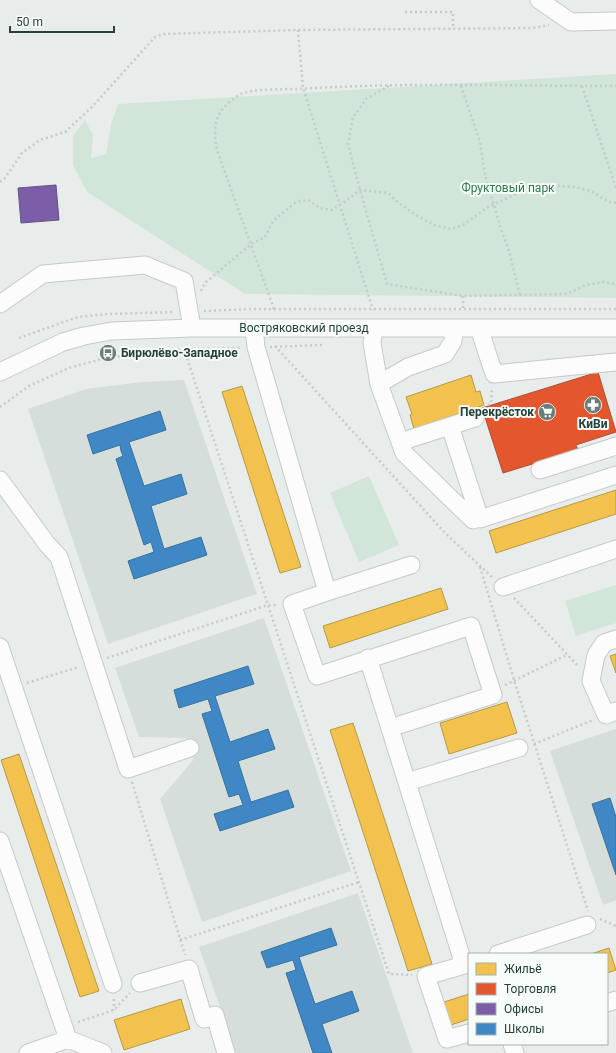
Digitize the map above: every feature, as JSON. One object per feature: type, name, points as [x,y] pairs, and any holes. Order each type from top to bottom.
[{"type":"street","points":[[539,0],[571,22],[616,21]]},
{"type":"street","points":[[0,304],[43,274],[145,265],[184,281],[192,328]]},
{"type":"street","name":"Востряковский проезд","points":[[1,366],[63,342],[84,336],[112,332],[192,328],[616,328]]},
{"type":"street","points":[[254,328],[256,347],[327,592]]},
{"type":"street","points":[[374,328],[372,343],[379,384],[404,453],[473,520]]},
{"type":"street","points":[[379,384],[408,367],[445,354],[453,341],[454,328]]},
{"type":"street","points":[[480,328],[494,374],[616,362]]},
{"type":"street","points":[[400,442],[475,418]]},
{"type":"street","points":[[450,426],[480,519],[616,475]]},
{"type":"street","points":[[540,470],[616,446]]},
{"type":"street","points":[[0,480],[47,544],[59,557],[128,769],[190,748]]},
{"type":"street","points":[[503,587],[616,549]]},
{"type":"street","points":[[390,728],[493,695],[471,626],[368,658],[317,676],[292,604],[411,565]]},
{"type":"street","points":[[611,713],[591,680],[596,655],[604,643],[616,639]]},
{"type":"street","points":[[0,647],[113,984]]},
{"type":"street","points":[[368,658],[467,964],[426,976],[447,1039],[468,1033]]},
{"type":"street","points":[[407,782],[527,746]]},
{"type":"street","points":[[0,841],[66,1033],[103,1053]]},
{"type":"street","points":[[501,953],[591,919]]},
{"type":"street","points":[[140,983],[189,969],[204,1019],[215,1015],[226,1053]]},
{"type":"street","points":[[28,1053],[66,1033]]},
{"type":"path","points":[[405,12],[453,12],[453,28]]},
{"type":"path","points":[[0,182],[5,178],[22,153],[40,140],[65,132],[92,107],[155,37],[163,34],[172,32],[533,28],[571,22]]},
{"type":"path","points":[[298,30],[303,88],[374,310]]},
{"type":"path","points":[[389,85],[366,98],[353,117],[348,144],[388,284],[463,296],[567,294],[592,284],[603,282],[616,284]]},
{"type":"path","points":[[274,310],[217,150],[214,134],[216,122],[221,112],[226,106],[242,94],[257,91],[303,88],[389,85],[616,86]]},
{"type":"path","points":[[461,86],[480,142],[485,175],[509,251],[520,295]]},
{"type":"path","points":[[582,86],[616,188]]},
{"type":"path","points":[[189,311],[205,283],[251,244],[265,237],[273,221],[296,202],[308,200],[320,208],[331,210],[340,206],[360,190],[388,193],[414,214],[434,225],[451,229],[463,225],[494,204],[548,184],[574,187],[591,191],[608,202],[616,203]]},
{"type":"path","points":[[463,296],[464,309],[616,309]]},
{"type":"path","points":[[19,338],[53,326]]},
{"type":"path","points":[[0,407],[29,386],[69,368],[105,358],[184,349],[327,345]]},
{"type":"path","points":[[275,346],[445,533],[503,587],[591,680]]},
{"type":"path","points":[[184,349],[389,974],[426,976]]},
{"type":"path","points":[[475,418],[481,407],[491,404],[494,374]]},
{"type":"path","points":[[480,566],[514,680],[527,746],[591,919],[616,926]]},
{"type":"path","points":[[14,688],[268,605]]},
{"type":"path","points":[[492,690],[567,655]]},
{"type":"path","points":[[527,746],[611,713]]},
{"type":"path","points":[[128,769],[189,969]]},
{"type":"path","points":[[180,940],[358,882]]},
{"type":"path","points":[[66,1033],[114,1010],[140,983]]},
{"type":"shaded area","points":[[184,380],[257,594],[108,644],[28,409],[86,389],[142,382]]},
{"type":"shaded area","points":[[264,618],[351,871],[202,922],[160,799],[194,759],[186,738],[139,737],[115,668]]},
{"type":"shaded area","points":[[616,729],[616,900],[603,905],[550,751]]},
{"type":"shaded area","points":[[358,893],[413,1053],[236,1053],[199,947]]},
{"type":"green space","name":"Фруктовый парк","points":[[616,74],[616,298],[245,294],[87,192],[73,165],[73,136],[85,120],[93,135],[91,158],[106,154],[111,124],[118,104]]},
{"type":"green space","points":[[369,476],[399,545],[359,562],[330,493]]},
{"type":"green space","points":[[616,585],[616,623],[576,636],[565,601]]},
{"type":"building: Жильё","points":[[471,375],[476,392],[480,391],[484,405],[414,429],[410,415],[412,414],[406,397]]},
{"type":"building: Жильё","points":[[242,386],[301,567],[280,573],[222,392]]},
{"type":"building: Жильё","points":[[616,490],[616,514],[496,553],[489,531]]},
{"type":"building: Жильё","points":[[441,588],[448,609],[330,648],[323,626]]},
{"type":"building: Жильё","points":[[616,654],[616,673],[610,656]]},
{"type":"building: Жильё","points":[[507,702],[517,733],[449,754],[440,723]]},
{"type":"building: Жильё","points":[[353,723],[432,964],[408,971],[330,730]]},
{"type":"building: Жильё","points":[[19,754],[99,991],[80,997],[1,760]]},
{"type":"building: Жильё","points":[[609,948],[616,970],[608,973],[608,953],[594,953]]},
{"type":"building: Жильё","points":[[468,994],[468,1019],[451,1025],[444,1002]]},
{"type":"building: Жильё","points":[[181,999],[190,1029],[124,1050],[114,1020]]},
{"type":"building: Торговля","points":[[598,372],[616,432],[576,445],[578,450],[503,473],[482,408]]},
{"type":"building: Офисы","points":[[56,185],[59,220],[21,223],[18,188]]},
{"type":"building: Школы","points":[[160,411],[166,430],[129,442],[144,486],[181,474],[187,494],[151,506],[164,549],[201,537],[207,555],[134,579],[128,561],[154,552],[151,542],[144,545],[116,459],[123,456],[120,445],[93,454],[87,435]]},
{"type":"building: Школы","points":[[248,666],[254,684],[215,696],[230,742],[268,729],[275,749],[238,761],[251,802],[288,790],[294,807],[220,831],[214,814],[243,805],[239,794],[229,797],[202,714],[212,711],[208,699],[179,708],[174,690]]},
{"type":"building: Школы","points":[[610,798],[616,817],[616,875],[592,804]]},
{"type":"building: Школы","points":[[331,928],[337,945],[299,957],[315,1004],[352,991],[359,1011],[322,1024],[332,1053],[313,1053],[286,973],[296,970],[293,960],[267,968],[261,952]]},
{"type":"place","name":"Бирюлёво-Западное","points":[[108,353]]},
{"type":"place","name":"КиВи","points":[[593,405]]},
{"type":"place","name":"Перекрёсток","points":[[547,412]]}]
